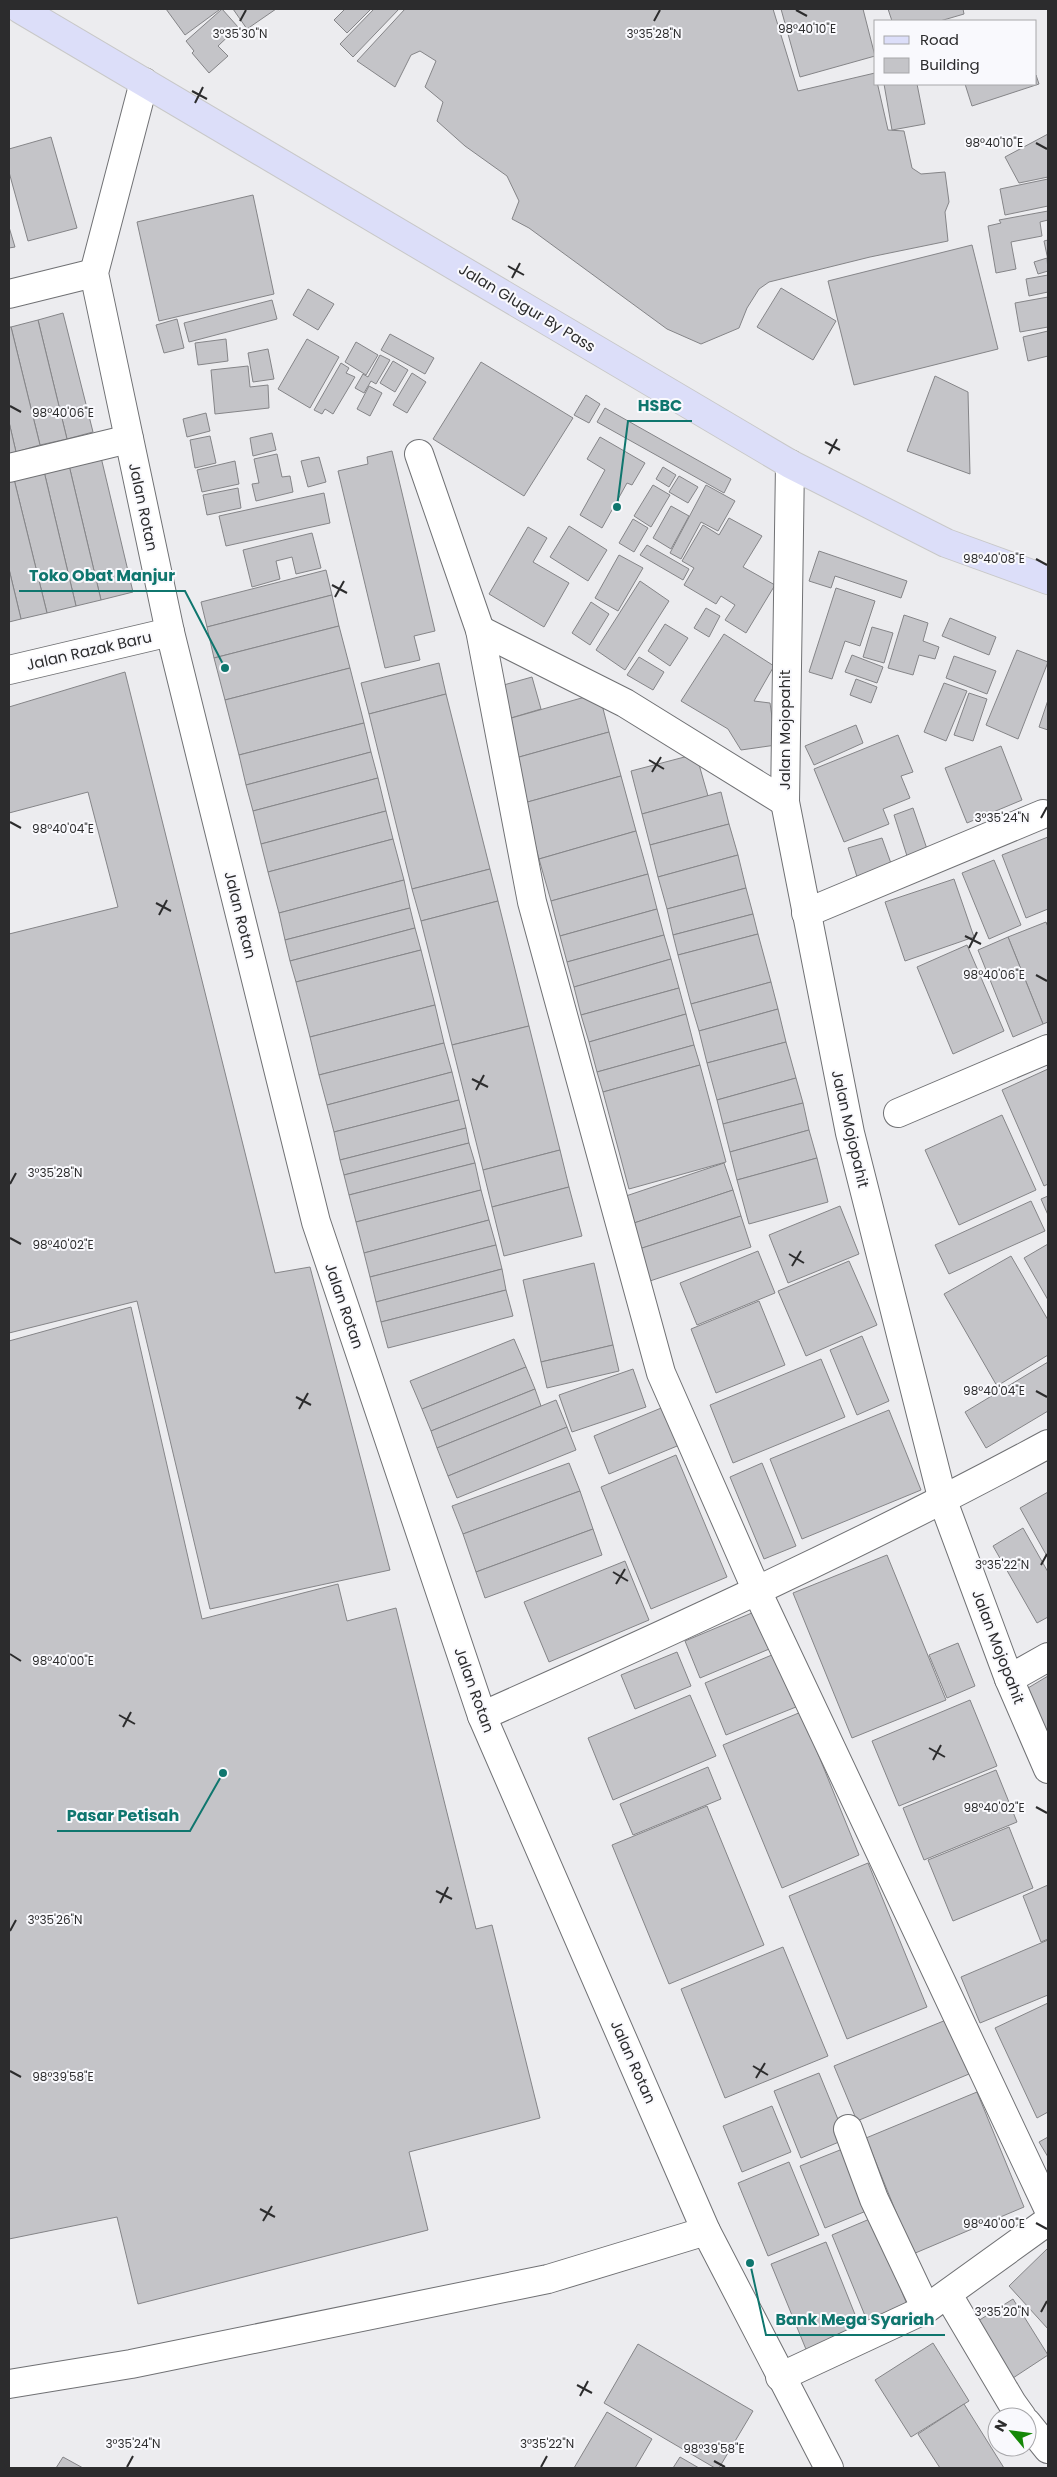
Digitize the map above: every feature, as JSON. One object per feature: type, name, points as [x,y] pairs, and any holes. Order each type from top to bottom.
[{"type":"main road","name":"Jalan Glugur By Pass","points":[[20,9],[790,464],[946,543],[1048,580]]},
{"type":"street","name":"Jalan Rotan","points":[[144,82],[94,273],[170,632],[316,1222],[482,1716],[706,2231],[780,2377],[829,2468]]},
{"type":"street","points":[[9,294],[94,273]]},
{"type":"street","points":[[9,468],[129,438]]},
{"type":"street","points":[[419,454],[480,630],[532,902],[661,1373],[757,1591],[1048,2208]]},
{"type":"street","name":"Jalan Mojopahit","points":[[790,464],[785,802],[806,913],[850,1133],[944,1501],[1009,1679],[1048,1769]]},
{"type":"street","points":[[480,630],[624,703],[785,802]]},
{"type":"street","name":"Jalan Razak Baru","points":[[9,670],[170,632]]},
{"type":"street","points":[[806,913],[1043,814]]},
{"type":"street","points":[[898,1113],[1048,1049]]},
{"type":"street","points":[[482,1716],[757,1591],[944,1501],[1048,1444]]},
{"type":"street","points":[[1009,1679],[1048,1657]]},
{"type":"street","points":[[848,2128],[874,2199],[937,2302],[1014,2407]]},
{"type":"street","points":[[780,2377],[937,2302],[1048,2221]]},
{"type":"street","points":[[9,2384],[131,2364],[548,2279],[706,2231]]},
{"type":"street","points":[[1037,2436],[1048,2450]]},
{"type":"building","points":[[166,9],[218,9],[219,10],[185,35]]},
{"type":"building","points":[[222,9],[238,27],[218,46],[228,56],[209,73],[192,53],[194,51],[186,41]]},
{"type":"building","points":[[233,9],[276,9],[247,29]]},
{"type":"building","points":[[345,9],[371,9],[347,33],[334,20]]},
{"type":"building","points":[[374,9],[399,9],[353,57],[340,44]]},
{"type":"building","points":[[405,9],[773,9],[798,91],[874,73],[874,85],[878,85],[888,130],[904,131],[912,168],[921,174],[945,172],[949,202],[945,212],[948,241],[870,257],[769,282],[759,289],[747,308],[739,328],[701,344],[667,329],[529,228],[512,219],[519,201],[507,176],[465,146],[437,121],[443,102],[425,87],[436,61],[420,51],[411,55],[395,87],[357,61]]},
{"type":"building","points":[[781,9],[863,9],[874,56],[800,77]]},
{"type":"building","points":[[888,9],[963,9],[964,14],[943,20],[892,20]]},
{"type":"building","points":[[884,85],[917,85],[925,124],[892,130]]},
{"type":"building","points":[[965,85],[1036,85],[972,106]]},
{"type":"building","points":[[1048,134],[1048,177],[1019,183],[1005,157]]},
{"type":"building","points":[[51,137],[77,228],[28,241],[9,172],[9,149]]},
{"type":"building","points":[[1048,179],[1048,206],[1005,215],[1000,189]]},
{"type":"building","points":[[253,195],[274,294],[159,321],[137,222]]},
{"type":"building","points":[[1048,211],[1048,220],[1040,222],[1042,236],[1011,242],[1016,269],[996,273],[988,226],[1001,223],[999,220]]},
{"type":"building","points":[[9,227],[15,247],[9,248]]},
{"type":"building","points":[[1048,240],[1048,260],[1044,241]]},
{"type":"building","points":[[972,245],[998,349],[854,385],[828,281]]},
{"type":"building","points":[[1047,258],[1048,271],[1038,274],[1034,262]]},
{"type":"building","points":[[1048,275],[1048,292],[1029,296],[1026,279]]},
{"type":"building","points":[[781,288],[836,321],[813,360],[757,327]]},
{"type":"building","points":[[308,289],[334,304],[318,330],[293,315]]},
{"type":"building","points":[[1048,297],[1048,327],[1020,332],[1015,303]]},
{"type":"building","points":[[272,300],[277,319],[189,342],[184,323]]},
{"type":"building","points":[[63,313],[93,432],[67,439],[38,320]]},
{"type":"building","points":[[177,319],[184,348],[164,353],[156,325]]},
{"type":"building","points":[[38,320],[67,439],[40,445],[11,327]]},
{"type":"building","points":[[9,327],[11,327],[40,445],[16,452],[9,422]]},
{"type":"building","points":[[1048,331],[1048,356],[1028,361],[1023,337]]},
{"type":"building","points":[[390,334],[434,358],[425,374],[381,350]]},
{"type":"building","points":[[226,339],[228,361],[198,365],[195,343]]},
{"type":"building","points":[[307,339],[339,357],[310,408],[278,389]]},
{"type":"building","points":[[356,342],[378,355],[366,375],[345,362]]},
{"type":"building","points":[[268,349],[274,379],[253,382],[248,353]]},
{"type":"building","points":[[380,355],[390,360],[376,384],[371,381],[364,393],[355,388],[363,374],[368,377]]},
{"type":"building","points":[[393,361],[408,370],[395,392],[380,383]]},
{"type":"building","points":[[481,362],[573,418],[524,496],[433,439]]},
{"type":"building","points":[[341,363],[349,368],[346,373],[355,377],[333,414],[325,409],[322,414],[314,410]]},
{"type":"building","points":[[248,366],[250,387],[268,385],[269,408],[215,414],[211,370]]},
{"type":"building","points":[[412,373],[426,382],[407,413],[393,405]]},
{"type":"building","points":[[935,376],[968,392],[970,474],[907,451]]},
{"type":"building","points":[[369,386],[382,393],[370,416],[357,409]]},
{"type":"building","points":[[586,395],[600,404],[589,423],[574,415]]},
{"type":"building","points":[[605,408],[731,479],[724,493],[597,422]]},
{"type":"building","points":[[206,413],[210,431],[187,437],[183,419]]},
{"type":"building","points":[[9,422],[16,452],[9,454]]},
{"type":"building","points":[[272,433],[276,450],[253,456],[250,438]]},
{"type":"building","points":[[210,436],[216,463],[195,468],[190,440]]},
{"type":"building","points":[[600,437],[645,463],[632,485],[627,483],[602,528],[580,515],[605,470],[587,459]]},
{"type":"building","points":[[392,451],[435,631],[414,636],[420,660],[385,668],[338,471],[368,464],[367,457]]},
{"type":"building","points":[[100,453],[133,592],[101,600],[68,461]]},
{"type":"building","points":[[277,454],[282,477],[290,476],[293,492],[256,501],[252,484],[259,483],[254,459]]},
{"type":"building","points":[[319,457],[326,482],[308,487],[301,461]]},
{"type":"building","points":[[68,461],[101,600],[76,606],[43,467]]},
{"type":"building","points":[[235,461],[239,484],[202,492],[197,470]]},
{"type":"building","points":[[43,467],[76,606],[47,613],[13,475]]},
{"type":"building","points":[[663,467],[676,475],[669,487],[656,479]]},
{"type":"building","points":[[13,475],[47,613],[21,619],[9,569],[9,476]]},
{"type":"building","points":[[679,476],[698,487],[688,503],[669,492]]},
{"type":"building","points":[[653,485],[670,495],[651,527],[634,516]]},
{"type":"building","points":[[706,485],[735,501],[718,531],[701,522],[681,559],[670,553]]},
{"type":"building","points":[[238,488],[241,508],[207,515],[203,495]]},
{"type":"building","points":[[324,493],[330,523],[226,546],[219,516]]},
{"type":"building","points":[[671,506],[689,516],[671,549],[653,538]]},
{"type":"building","points":[[729,518],[762,536],[743,567],[775,585],[746,633],[725,620],[735,605],[721,596],[716,604],[684,585],[694,568],[682,561],[703,525],[719,535]]},
{"type":"building","points":[[633,519],[648,528],[634,552],[619,543]]},
{"type":"building","points":[[569,526],[607,550],[588,581],[550,557]]},
{"type":"building","points":[[528,527],[547,538],[533,562],[569,583],[544,627],[489,594]]},
{"type":"building","points":[[312,533],[321,568],[296,574],[292,557],[276,561],[280,579],[252,587],[243,550]]},
{"type":"building","points":[[647,545],[689,569],[683,580],[640,555]]},
{"type":"building","points":[[819,551],[907,581],[901,598],[835,576],[831,588],[809,581]]},
{"type":"building","points":[[619,555],[643,568],[618,611],[595,598]]},
{"type":"building","points":[[9,569],[21,619],[9,622]]},
{"type":"building","points":[[326,570],[332,595],[207,627],[201,602]]},
{"type":"building","points":[[640,581],[669,601],[625,670],[596,650]]},
{"type":"building","points":[[836,588],[875,601],[860,646],[845,641],[832,679],[809,672]]},
{"type":"building","points":[[332,595],[339,626],[214,658],[207,627]]},
{"type":"building","points":[[591,602],[609,614],[590,645],[572,633]]},
{"type":"building","points":[[706,608],[720,616],[709,637],[694,628]]},
{"type":"building","points":[[904,615],[928,623],[923,641],[939,647],[935,659],[919,655],[913,675],[888,668]]},
{"type":"building","points":[[950,618],[996,637],[989,655],[942,636]]},
{"type":"building","points":[[665,624],[688,638],[670,666],[648,651]]},
{"type":"building","points":[[339,626],[350,668],[225,700],[214,658]]},
{"type":"building","points":[[872,627],[893,633],[884,663],[863,657]]},
{"type":"building","points":[[724,634],[774,666],[754,701],[770,703],[776,745],[741,750],[728,729],[681,701]]},
{"type":"building","points":[[1017,650],[1048,662],[1018,739],[986,725]]},
{"type":"building","points":[[852,655],[883,667],[877,683],[845,672]]},
{"type":"building","points":[[954,656],[996,671],[987,694],[946,678]]},
{"type":"building","points":[[639,657],[664,672],[653,690],[627,675]]},
{"type":"building","points":[[439,663],[446,694],[369,714],[361,683]]},
{"type":"building","points":[[350,668],[364,723],[239,755],[225,700]]},
{"type":"building","points":[[125,672],[275,1273],[310,1267],[390,1570],[210,1609],[137,1301],[9,1333],[9,934],[118,907],[88,792],[9,813],[9,707]]},
{"type":"building","points":[[532,677],[541,709],[501,721],[493,688]]},
{"type":"building","points":[[856,679],[877,687],[871,703],[850,695]]},
{"type":"building","points":[[944,683],[967,691],[946,741],[924,732]]},
{"type":"building","points":[[599,693],[609,732],[512,759],[501,721]]},
{"type":"building","points":[[969,693],[987,699],[973,741],[954,735]]},
{"type":"building","points":[[446,694],[490,869],[412,889],[369,714]]},
{"type":"building","points":[[1048,700],[1048,730],[1039,727]]},
{"type":"building","points":[[364,723],[371,752],[246,785],[239,755]]},
{"type":"building","points":[[856,725],[863,743],[814,765],[805,746]]},
{"type":"building","points":[[609,732],[621,776],[524,803],[512,759]]},
{"type":"building","points":[[898,735],[913,772],[901,776],[910,798],[883,809],[889,824],[844,842],[814,769]]},
{"type":"building","points":[[1001,746],[1022,800],[967,823],[945,768]]},
{"type":"building","points":[[371,752],[378,778],[253,811],[246,785]]},
{"type":"building","points":[[696,754],[708,796],[642,814],[631,771]]},
{"type":"building","points":[[621,776],[636,831],[539,859],[524,803]]},
{"type":"building","points":[[378,778],[386,811],[261,844],[253,811]]},
{"type":"building","points":[[721,792],[729,824],[650,845],[642,814]]},
{"type":"building","points":[[913,808],[927,849],[907,856],[894,815]]},
{"type":"building","points":[[386,811],[393,839],[268,872],[261,844]]},
{"type":"building","points":[[729,824],[738,855],[658,877],[650,845]]},
{"type":"building","points":[[636,831],[648,874],[551,901],[539,859]]},
{"type":"building","points":[[1048,837],[1048,909],[1026,918],[1002,855]]},
{"type":"building","points":[[882,838],[893,869],[858,880],[848,848]]},
{"type":"building","points":[[393,839],[404,880],[279,913],[268,872]]},
{"type":"building","points":[[738,855],[746,888],[667,909],[658,877]]},
{"type":"building","points":[[994,860],[1021,925],[989,939],[962,873]]},
{"type":"building","points":[[490,869],[498,901],[421,921],[412,889]]},
{"type":"building","points":[[648,874],[657,909],[560,936],[551,901]]},
{"type":"building","points":[[954,879],[974,937],[905,961],[885,902]]},
{"type":"building","points":[[404,880],[410,908],[285,940],[279,913]]},
{"type":"building","points":[[746,888],[753,914],[673,935],[667,909]]},
{"type":"building","points":[[498,901],[529,1026],[452,1045],[421,921]]},
{"type":"building","points":[[410,908],[415,928],[290,961],[285,940]]},
{"type":"building","points":[[657,909],[664,935],[567,962],[560,936]]},
{"type":"building","points":[[753,914],[758,934],[678,955],[673,935]]},
{"type":"building","points":[[1046,922],[1048,927],[1048,1022],[1043,1024],[1008,937]]},
{"type":"building","points":[[415,928],[421,950],[296,982],[290,961]]},
{"type":"building","points":[[758,934],[771,982],[691,1004],[678,955]]},
{"type":"building","points":[[664,935],[671,959],[574,987],[567,962]]},
{"type":"building","points":[[1008,937],[1043,1024],[1013,1037],[978,950]]},
{"type":"building","points":[[967,945],[1004,1031],[953,1054],[917,967]]},
{"type":"building","points":[[421,950],[435,1005],[310,1037],[296,982]]},
{"type":"building","points":[[671,959],[679,988],[581,1015],[574,987]]},
{"type":"building","points":[[771,982],[778,1009],[699,1031],[691,1004]]},
{"type":"building","points":[[679,988],[686,1014],[589,1042],[581,1015]]},
{"type":"building","points":[[435,1005],[444,1043],[319,1075],[310,1037]]},
{"type":"building","points":[[778,1009],[786,1042],[707,1063],[699,1031]]},
{"type":"building","points":[[686,1014],[694,1045],[597,1072],[589,1042]]},
{"type":"building","points":[[529,1026],[560,1150],[483,1170],[452,1045]]},
{"type":"building","points":[[786,1042],[796,1078],[717,1100],[707,1063]]},
{"type":"building","points":[[444,1043],[452,1072],[327,1105],[319,1075]]},
{"type":"building","points":[[694,1045],[700,1065],[603,1092],[597,1072]]},
{"type":"building","points":[[700,1065],[726,1162],[629,1189],[603,1092]]},
{"type":"building","points":[[1048,1069],[1048,1184],[1044,1186],[1002,1090]]},
{"type":"building","points":[[452,1072],[459,1100],[334,1132],[327,1105]]},
{"type":"building","points":[[796,1078],[803,1103],[723,1124],[717,1100]]},
{"type":"building","points":[[459,1100],[466,1128],[340,1160],[334,1132]]},
{"type":"building","points":[[803,1103],[809,1130],[730,1152],[723,1124]]},
{"type":"building","points":[[1002,1115],[1036,1190],[959,1225],[925,1150]]},
{"type":"building","points":[[466,1128],[469,1143],[344,1175],[340,1160]]},
{"type":"building","points":[[809,1130],[817,1158],[737,1180],[730,1152]]},
{"type":"building","points":[[469,1143],[475,1163],[349,1195],[344,1175]]},
{"type":"building","points":[[560,1150],[569,1187],[492,1207],[483,1170]]},
{"type":"building","points":[[817,1158],[828,1202],[749,1224],[737,1180]]},
{"type":"building","points":[[475,1163],[481,1190],[356,1222],[349,1195]]},
{"type":"building","points":[[724,1163],[733,1190],[628,1225],[620,1198]]},
{"type":"building","points":[[569,1187],[582,1236],[504,1256],[492,1207]]},
{"type":"building","points":[[481,1190],[489,1220],[364,1253],[356,1222]]},
{"type":"building","points":[[733,1190],[741,1216],[636,1250],[628,1225]]},
{"type":"building","points":[[1048,1196],[1048,1215],[1041,1199]]},
{"type":"building","points":[[1031,1201],[1045,1231],[949,1274],[935,1245]]},
{"type":"building","points":[[840,1206],[859,1254],[788,1283],[769,1235]]},
{"type":"building","points":[[741,1216],[751,1247],[647,1282],[636,1250]]},
{"type":"building","points":[[489,1220],[496,1245],[370,1277],[364,1253]]},
{"type":"building","points":[[1048,1244],[1048,1300],[1024,1258]]},
{"type":"building","points":[[496,1245],[502,1269],[376,1302],[370,1277]]},
{"type":"building","points":[[758,1251],[775,1293],[697,1325],[680,1283]]},
{"type":"building","points":[[1011,1256],[1048,1320],[1048,1355],[997,1386],[944,1294]]},
{"type":"building","points":[[849,1261],[877,1325],[806,1356],[778,1291]]},
{"type":"building","points":[[594,1263],[613,1345],[541,1362],[523,1280]]},
{"type":"building","points":[[502,1269],[506,1290],[381,1322],[376,1302]]},
{"type":"building","points":[[506,1290],[513,1316],[388,1348],[381,1322]]},
{"type":"building","points":[[759,1301],[785,1365],[716,1393],[691,1329]]},
{"type":"building","points":[[131,1307],[202,1619],[338,1584],[347,1621],[396,1608],[476,1929],[492,1925],[540,2118],[409,2152],[428,2230],[138,2304],[117,2217],[9,2239],[9,1341]]},
{"type":"building","points":[[862,1336],[889,1401],[857,1415],[830,1350]]},
{"type":"building","points":[[514,1339],[526,1367],[422,1409],[410,1381]]},
{"type":"building","points":[[613,1345],[619,1371],[547,1388],[541,1362]]},
{"type":"building","points":[[821,1359],[845,1417],[733,1463],[710,1405]]},
{"type":"building","points":[[1048,1362],[1048,1411],[986,1448],[965,1412]]},
{"type":"building","points":[[526,1367],[535,1389],[431,1431],[422,1409]]},
{"type":"building","points":[[633,1369],[646,1407],[572,1432],[559,1395]]},
{"type":"building","points":[[535,1389],[541,1406],[437,1448],[431,1431]]},
{"type":"building","points":[[556,1400],[567,1427],[448,1476],[437,1448]]},
{"type":"building","points":[[666,1406],[682,1444],[609,1474],[594,1436]]},
{"type":"building","points":[[889,1410],[921,1490],[802,1539],[770,1459]]},
{"type":"building","points":[[567,1427],[576,1450],[457,1498],[448,1476]]},
{"type":"building","points":[[676,1455],[727,1577],[651,1609],[601,1487]]},
{"type":"building","points":[[569,1463],[580,1491],[463,1534],[452,1506]]},
{"type":"building","points":[[762,1463],[796,1546],[764,1559],[730,1477]]},
{"type":"building","points":[[580,1491],[593,1529],[476,1572],[463,1534]]},
{"type":"building","points":[[1048,1492],[1048,1558],[1020,1508]]},
{"type":"building","points":[[1023,1528],[1048,1572],[1048,1617],[1037,1623],[993,1546]]},
{"type":"building","points":[[593,1529],[602,1555],[485,1598],[476,1572]]},
{"type":"building","points":[[887,1555],[946,1700],[852,1738],[793,1593]]},
{"type":"building","points":[[625,1561],[649,1620],[549,1662],[524,1602]]},
{"type":"building","points":[[759,1610],[774,1647],[700,1678],[685,1641]]},
{"type":"building","points":[[958,1643],[975,1686],[947,1698],[929,1655]]},
{"type":"building","points":[[677,1652],[691,1686],[635,1709],[621,1675]]},
{"type":"building","points":[[779,1652],[801,1705],[726,1735],[705,1683]]},
{"type":"building","points":[[1048,1676],[1048,1746],[1018,1694]]},
{"type":"building","points":[[690,1695],[716,1756],[613,1800],[588,1738]]},
{"type":"building","points":[[970,1700],[997,1766],[899,1806],[872,1741]]},
{"type":"building","points":[[801,1712],[859,1855],[782,1888],[723,1745]]},
{"type":"building","points":[[708,1767],[721,1799],[633,1835],[620,1804]]},
{"type":"building","points":[[996,1770],[1017,1822],[924,1860],[903,1808]]},
{"type":"building","points":[[707,1806],[764,1945],[669,1984],[612,1845]]},
{"type":"building","points":[[1009,1827],[1033,1888],[953,1921],[928,1860]]},
{"type":"building","points":[[868,1863],[927,2007],[847,2039],[789,1896]]},
{"type":"building","points":[[1048,1885],[1048,1939],[1041,1942],[1023,1896]]},
{"type":"building","points":[[1048,1940],[1048,1995],[980,2023],[961,1977]]},
{"type":"building","points":[[783,1947],[828,2056],[725,2098],[681,1989]]},
{"type":"building","points":[[1048,2003],[1048,2112],[1037,2118],[995,2028]]},
{"type":"building","points":[[946,2020],[969,2074],[857,2121],[834,2066]]},
{"type":"building","points":[[819,2073],[846,2139],[801,2158],[774,2091]]},
{"type":"building","points":[[977,2092],[1024,2207],[913,2254],[866,2138]]},
{"type":"building","points":[[772,2106],[791,2152],[742,2172],[723,2126]]},
{"type":"building","points":[[1048,2137],[1048,2157],[1039,2142]]},
{"type":"building","points":[[845,2148],[871,2209],[825,2228],[800,2166]]},
{"type":"building","points":[[789,2162],[819,2235],[768,2256],[738,2183]]},
{"type":"building","points":[[872,2218],[908,2307],[868,2323],[832,2235]]},
{"type":"building","points":[[826,2242],[864,2337],[810,2359],[771,2264]]},
{"type":"building","points":[[1048,2248],[1048,2329],[1009,2286]]},
{"type":"building","points":[[1013,2299],[1048,2355],[1013,2378],[978,2321]]},
{"type":"building","points":[[933,2343],[969,2401],[911,2437],[875,2380]]},
{"type":"building","points":[[638,2344],[753,2411],[719,2468],[715,2468],[604,2403]]},
{"type":"building","points":[[964,2404],[987,2441],[987,2457],[997,2457],[1004,2468],[940,2468],[918,2434]]},
{"type":"building","points":[[607,2412],[652,2439],[635,2468],[574,2468]]},
{"type":"building","points":[[63,2457],[83,2468],[56,2468]]},
{"type":"building","points":[[680,2457],[699,2468],[673,2468]]},
{"type":"place","name":"HSBC","points":[[617,507]]},
{"type":"place","name":"Toko Obat Manjur","points":[[225,668]]},
{"type":"place","name":"Pasar Petisah","points":[[223,1773]]},
{"type":"place","name":"Bank Mega Syariah","points":[[750,2263]]}]
